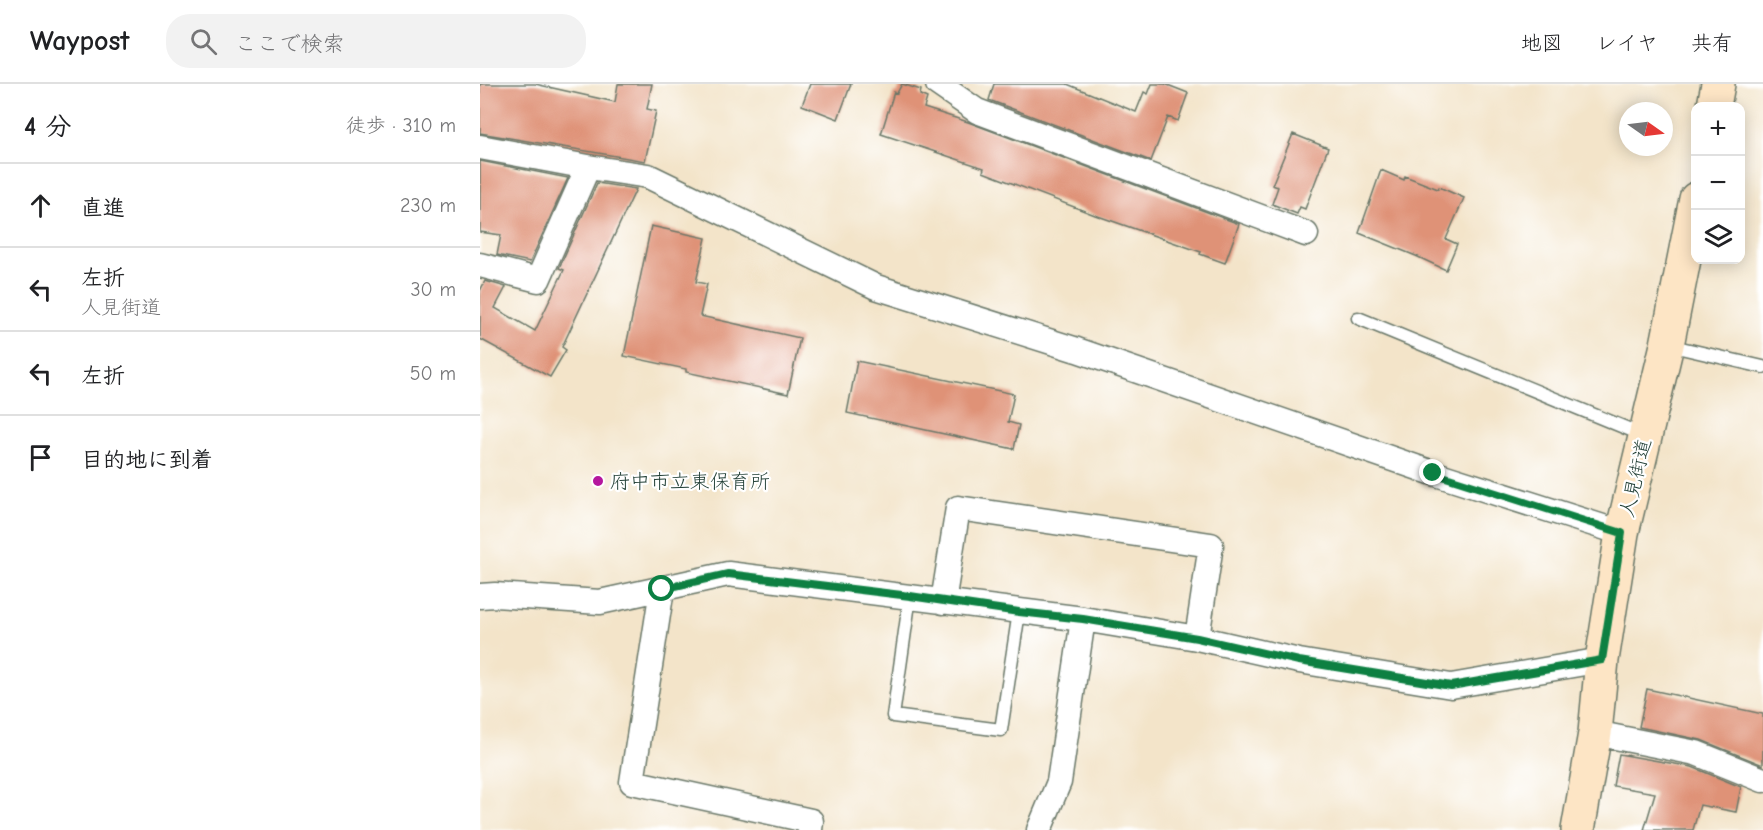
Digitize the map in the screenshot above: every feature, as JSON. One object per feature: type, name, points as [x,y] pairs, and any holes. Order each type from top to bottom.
[{"type":"main road","points":[[1715,102],[1718,84]]},
{"type":"main road","name":"人見街道","points":[[1578,830],[1595,733],[1602,660],[1622,533],[1667,345],[1693,210]]},
{"type":"street","points":[[938,84],[977,111],[1306,234]]},
{"type":"street","points":[[480,147],[648,176],[876,287],[1077,350],[1433,473],[1622,533]]},
{"type":"street","points":[[480,265],[538,280],[588,167]]},
{"type":"street","points":[[943,602],[958,508],[1210,545],[1197,638]]},
{"type":"street","points":[[480,596],[600,602],[728,574],[1083,619],[1197,638],[1299,661],[1451,686],[1602,660]]},
{"type":"street","points":[[662,589],[632,782],[811,821],[810,830]]},
{"type":"street","points":[[1039,830],[1059,782],[1083,619]]},
{"type":"street","points":[[1595,733],[1696,753],[1763,780]]},
{"type":"lane","points":[[1358,318],[1645,436]]},
{"type":"lane","points":[[1667,345],[1763,367]]},
{"type":"lane","points":[[910,596],[893,716],[1001,730],[1019,612]]},
{"type":"building","points":[[480,84],[535,84],[615,102],[618,84],[652,84],[647,109],[656,111],[645,161],[480,133]]},
{"type":"building","points":[[810,84],[851,84],[838,119],[802,105]]},
{"type":"building","points":[[902,84],[921,90],[920,95],[927,98],[924,108],[968,122],[1239,224],[1225,263],[1200,254],[1201,252],[983,172],[984,168],[881,134],[894,92],[897,93]]},
{"type":"building","points":[[994,84],[1067,84],[1136,112],[1144,92],[1148,94],[1152,84],[1165,84],[1188,93],[1178,121],[1168,117],[1151,161],[989,100]]},
{"type":"building","points":[[1293,134],[1328,148],[1305,209],[1300,207],[1297,214],[1272,204],[1278,187],[1272,185]]},
{"type":"building","points":[[480,161],[568,178],[530,262],[497,255],[501,235],[480,232]]},
{"type":"building","points":[[1381,170],[1404,180],[1405,176],[1438,189],[1439,187],[1464,198],[1446,239],[1457,244],[1446,270],[1359,233]]},
{"type":"building","points":[[597,183],[636,189],[562,347],[566,350],[550,377],[480,339],[480,291],[485,281],[506,287],[495,308],[535,331],[564,270],[559,268]]},
{"type":"building","points":[[651,226],[706,238],[696,282],[707,284],[700,316],[800,338],[788,394],[624,356]]},
{"type":"building","points":[[857,361],[1014,394],[1008,422],[1019,425],[1014,449],[847,413]]},
{"type":"building","points":[[1647,689],[1763,714],[1763,765],[1701,740],[1639,727]]},
{"type":"building","points":[[1619,754],[1692,767],[1741,787],[1736,812],[1700,805],[1693,830],[1644,830],[1655,793],[1613,786]]},
{"type":"place","name":"府中市立東保育所","points":[[598,481]]},
{"type":"route","points":[[662,589],[728,574],[910,596],[1083,619],[1197,638],[1299,661],[1451,686],[1602,660],[1622,533],[1433,473]]}]
